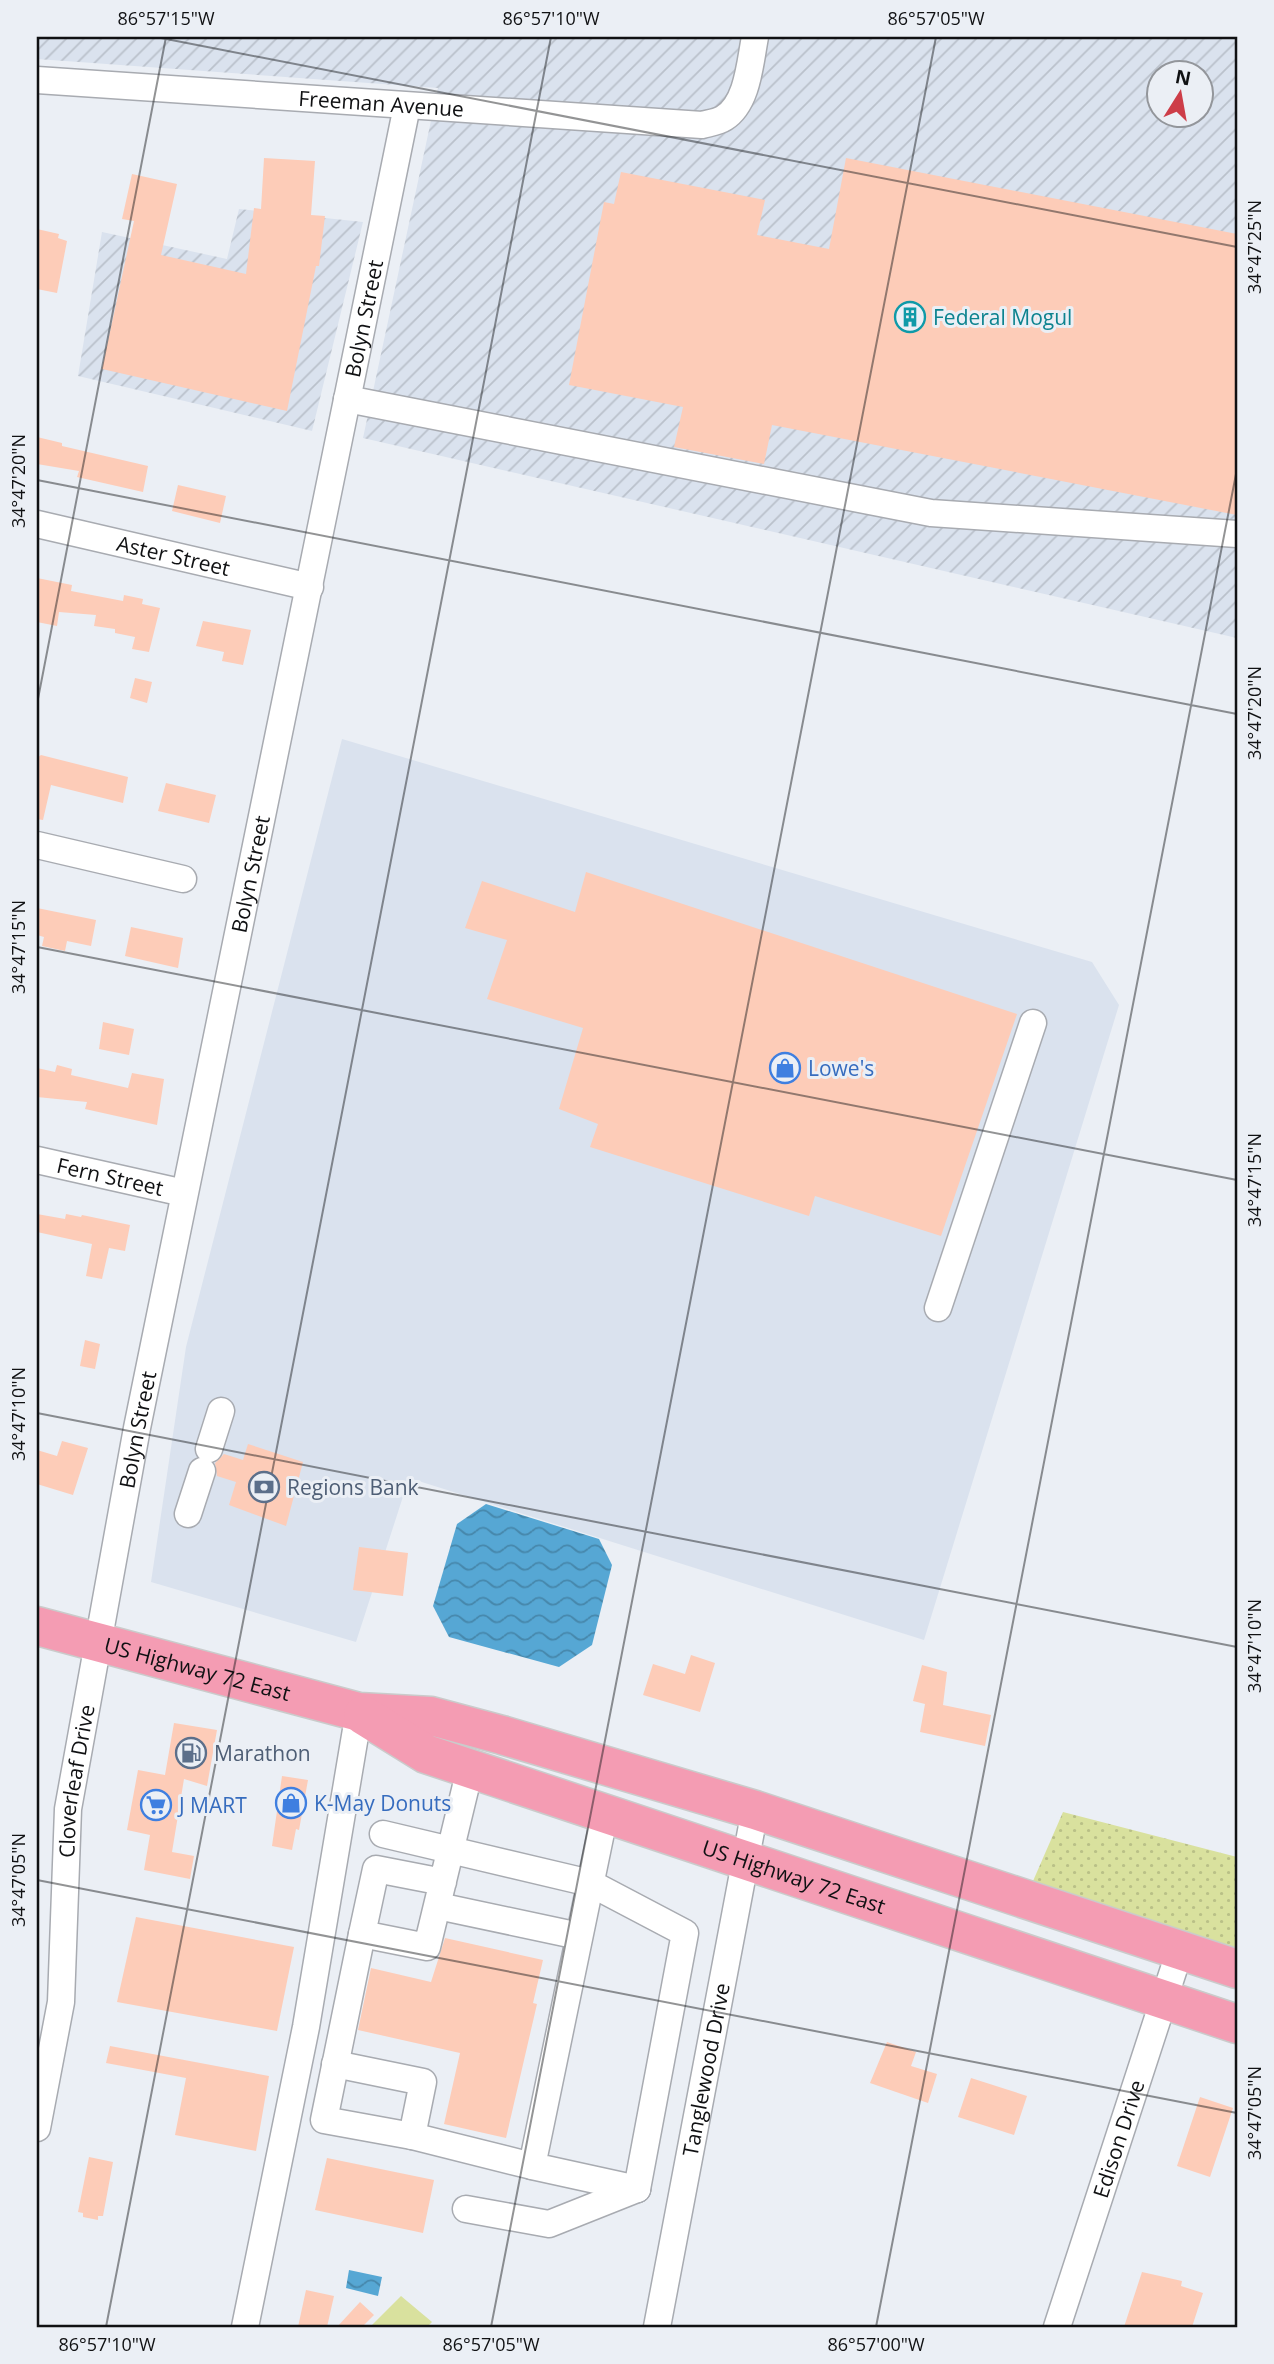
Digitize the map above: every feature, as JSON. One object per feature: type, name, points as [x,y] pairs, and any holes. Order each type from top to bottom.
[{"type":"highway","name":"US Highway 72 East","points":[[37,1626],[359,1712],[431,1716],[578,1758],[755,1811],[1237,1969]]},
{"type":"highway","name":"US Highway 72 East","points":[[359,1712],[426,1754],[746,1858],[1237,2024]]},
{"type":"street","name":"Freeman Avenue","points":[[37,80],[702,125],[724,118],[739,100],[747,79],[755,37]]},
{"type":"street","name":"Bolyn Street","points":[[98,1644],[184,1193],[407,106]]},
{"type":"street","points":[[347,399],[930,513],[1237,534]]},
{"type":"street","name":"Aster Street","points":[[37,524],[310,587]]},
{"type":"street","points":[[37,845],[183,878]]},
{"type":"street","points":[[938,1308],[1033,1023]]},
{"type":"street","name":"Fern Street","points":[[37,1160],[184,1193]]},
{"type":"street","points":[[188,1514],[221,1411]]},
{"type":"street","name":"Cloverleaf Drive","points":[[37,2128],[61,2002],[68,1809],[98,1644]]},
{"type":"street","points":[[245,2327],[306,2026],[359,1712]]},
{"type":"street","points":[[564,1799],[578,1758]]},
{"type":"street","points":[[362,1934],[427,1947],[470,1769]]},
{"type":"street","name":"Tanglewood Drive","points":[[657,2327],[755,1811]]},
{"type":"street","points":[[532,2166],[605,1812]]},
{"type":"street","points":[[383,1834],[590,1883],[685,1933],[637,2189]]},
{"type":"street","points":[[579,1936],[440,1894],[376,1870],[324,2120],[412,2136],[637,2189]]},
{"type":"street","name":"Edison Drive","points":[[1057,2327],[1180,1950]]},
{"type":"street","points":[[335,2064],[423,2082],[412,2136]]},
{"type":"street","points":[[466,2209],[549,2224],[637,2189]]},
{"type":"shaded area","points":[[37,37],[1237,37],[1237,638],[363,438],[438,88],[37,59]]},
{"type":"shaded area","points":[[239,209],[363,222],[312,431],[78,376],[102,232],[227,259]]},
{"type":"shaded area","points":[[342,739],[1092,962],[1119,1005],[924,1640],[409,1478],[356,1642],[151,1582],[186,1347]]},
{"type":"green space","points":[[1063,1812],[1237,1857],[1237,1957],[1030,1888]]},
{"type":"green space","points":[[401,2296],[432,2322],[427,2327],[370,2327]]},
{"type":"water","points":[[486,1504],[599,1539],[612,1565],[592,1645],[559,1667],[449,1637],[433,1606],[457,1524]]},
{"type":"water","points":[[349,2270],[382,2277],[378,2296],[346,2288]]},
{"type":"building","points":[[264,158],[315,161],[311,215],[325,216],[319,266],[316,266],[287,411],[102,369],[134,221],[122,219],[132,174],[177,184],[161,255],[246,274],[254,208],[261,209]]},
{"type":"building","name":"Federal Mogul","points":[[846,158],[1237,234],[1237,515],[772,425],[764,464],[674,447],[683,407],[569,385],[604,202],[614,204],[621,172],[765,200],[757,235],[829,249]]},
{"type":"building","points":[[37,229],[59,234],[58,238],[67,241],[57,293],[37,289]]},
{"type":"building","points":[[37,437],[62,443],[62,446],[148,466],[143,492],[77,477],[79,471],[37,464]]},
{"type":"building","points":[[178,485],[226,496],[220,523],[172,511]]},
{"type":"building","points":[[37,578],[72,585],[71,591],[123,601],[124,595],[143,599],[142,604],[160,608],[149,652],[132,649],[135,637],[115,633],[115,629],[94,626],[96,615],[59,612],[57,626],[37,622]]},
{"type":"building","points":[[203,621],[251,630],[243,665],[222,661],[224,652],[196,646]]},
{"type":"building","points":[[135,678],[152,682],[147,703],[130,698]]},
{"type":"building","points":[[41,755],[128,777],[123,803],[51,785],[43,820],[37,819],[37,758]]},
{"type":"building","points":[[166,783],[216,795],[209,823],[158,811]]},
{"type":"building","name":"Lowe's","points":[[586,872],[1017,1014],[941,1236],[815,1196],[809,1216],[590,1147],[598,1124],[559,1109],[583,1028],[487,999],[507,940],[465,928],[482,881],[575,912]]},
{"type":"building","points":[[37,908],[96,920],[91,946],[67,941],[65,951],[42,946],[44,937],[37,935]]},
{"type":"building","points":[[131,927],[183,938],[178,968],[125,956]]},
{"type":"building","points":[[103,1022],[134,1029],[129,1055],[99,1049]]},
{"type":"building","points":[[57,1065],[72,1069],[71,1075],[128,1088],[132,1073],[164,1079],[157,1125],[85,1109],[87,1102],[37,1097],[37,1068],[55,1072]]},
{"type":"building","points":[[37,1214],[65,1219],[66,1214],[82,1215],[130,1225],[125,1251],[109,1248],[102,1279],[86,1276],[92,1244],[37,1232]]},
{"type":"building","points":[[85,1340],[100,1344],[95,1369],[80,1366]]},
{"type":"building","points":[[62,1441],[88,1448],[73,1495],[37,1484],[37,1450],[57,1456]]},
{"type":"building","name":"Regions Bank","points":[[248,1444],[303,1462],[286,1526],[229,1505],[236,1482],[217,1476],[215,1463],[224,1454],[243,1460]]},
{"type":"building","points":[[359,1547],[408,1553],[403,1596],[353,1590]]},
{"type":"building","points":[[691,1655],[715,1663],[700,1712],[643,1695],[653,1664],[685,1674]]},
{"type":"building","points":[[922,1665],[947,1672],[943,1705],[991,1715],[985,1746],[920,1732],[925,1704],[913,1701]]},
{"type":"building","points":[[174,1723],[217,1730],[207,1786],[184,1779],[172,1852],[194,1856],[190,1879],[144,1870],[150,1835],[127,1830],[138,1770],[165,1775]]},
{"type":"building","name":"K-May Donuts","points":[[282,1776],[308,1780],[299,1830],[296,1829],[292,1850],[272,1846]]},
{"type":"building","points":[[136,1917],[294,1947],[277,2031],[117,2002]]},
{"type":"building","points":[[445,1938],[543,1960],[533,2003],[537,2004],[506,2138],[444,2124],[460,2053],[358,2030],[371,1968],[431,1982]]},
{"type":"building","points":[[887,2042],[916,2052],[911,2066],[937,2074],[928,2103],[870,2083]]},
{"type":"building","points":[[110,2046],[269,2076],[256,2151],[175,2135],[186,2078],[106,2063]]},
{"type":"building","points":[[971,2078],[1027,2096],[1014,2135],[958,2117]]},
{"type":"building","points":[[1200,2097],[1233,2108],[1210,2177],[1177,2166]]},
{"type":"building","points":[[89,2157],[113,2162],[103,2216],[98,2216],[98,2220],[83,2217],[83,2213],[78,2212]]},
{"type":"building","points":[[327,2158],[434,2180],[423,2233],[315,2210]]},
{"type":"building","points":[[1142,2272],[1182,2281],[1181,2286],[1203,2293],[1192,2327],[1124,2327]]},
{"type":"building","points":[[306,2290],[334,2296],[327,2327],[298,2327]]},
{"type":"building","points":[[360,2302],[374,2315],[362,2327],[337,2327]]},
{"type":"place","name":"Federal Mogul","points":[[910,317]]},
{"type":"place","name":"Lowe's","points":[[785,1068]]},
{"type":"place","name":"Regions Bank","points":[[264,1487]]},
{"type":"place","name":"Marathon","points":[[191,1753]]},
{"type":"place","name":"K-May Donuts","points":[[291,1803]]},
{"type":"place","name":"J MART","points":[[156,1805]]}]
